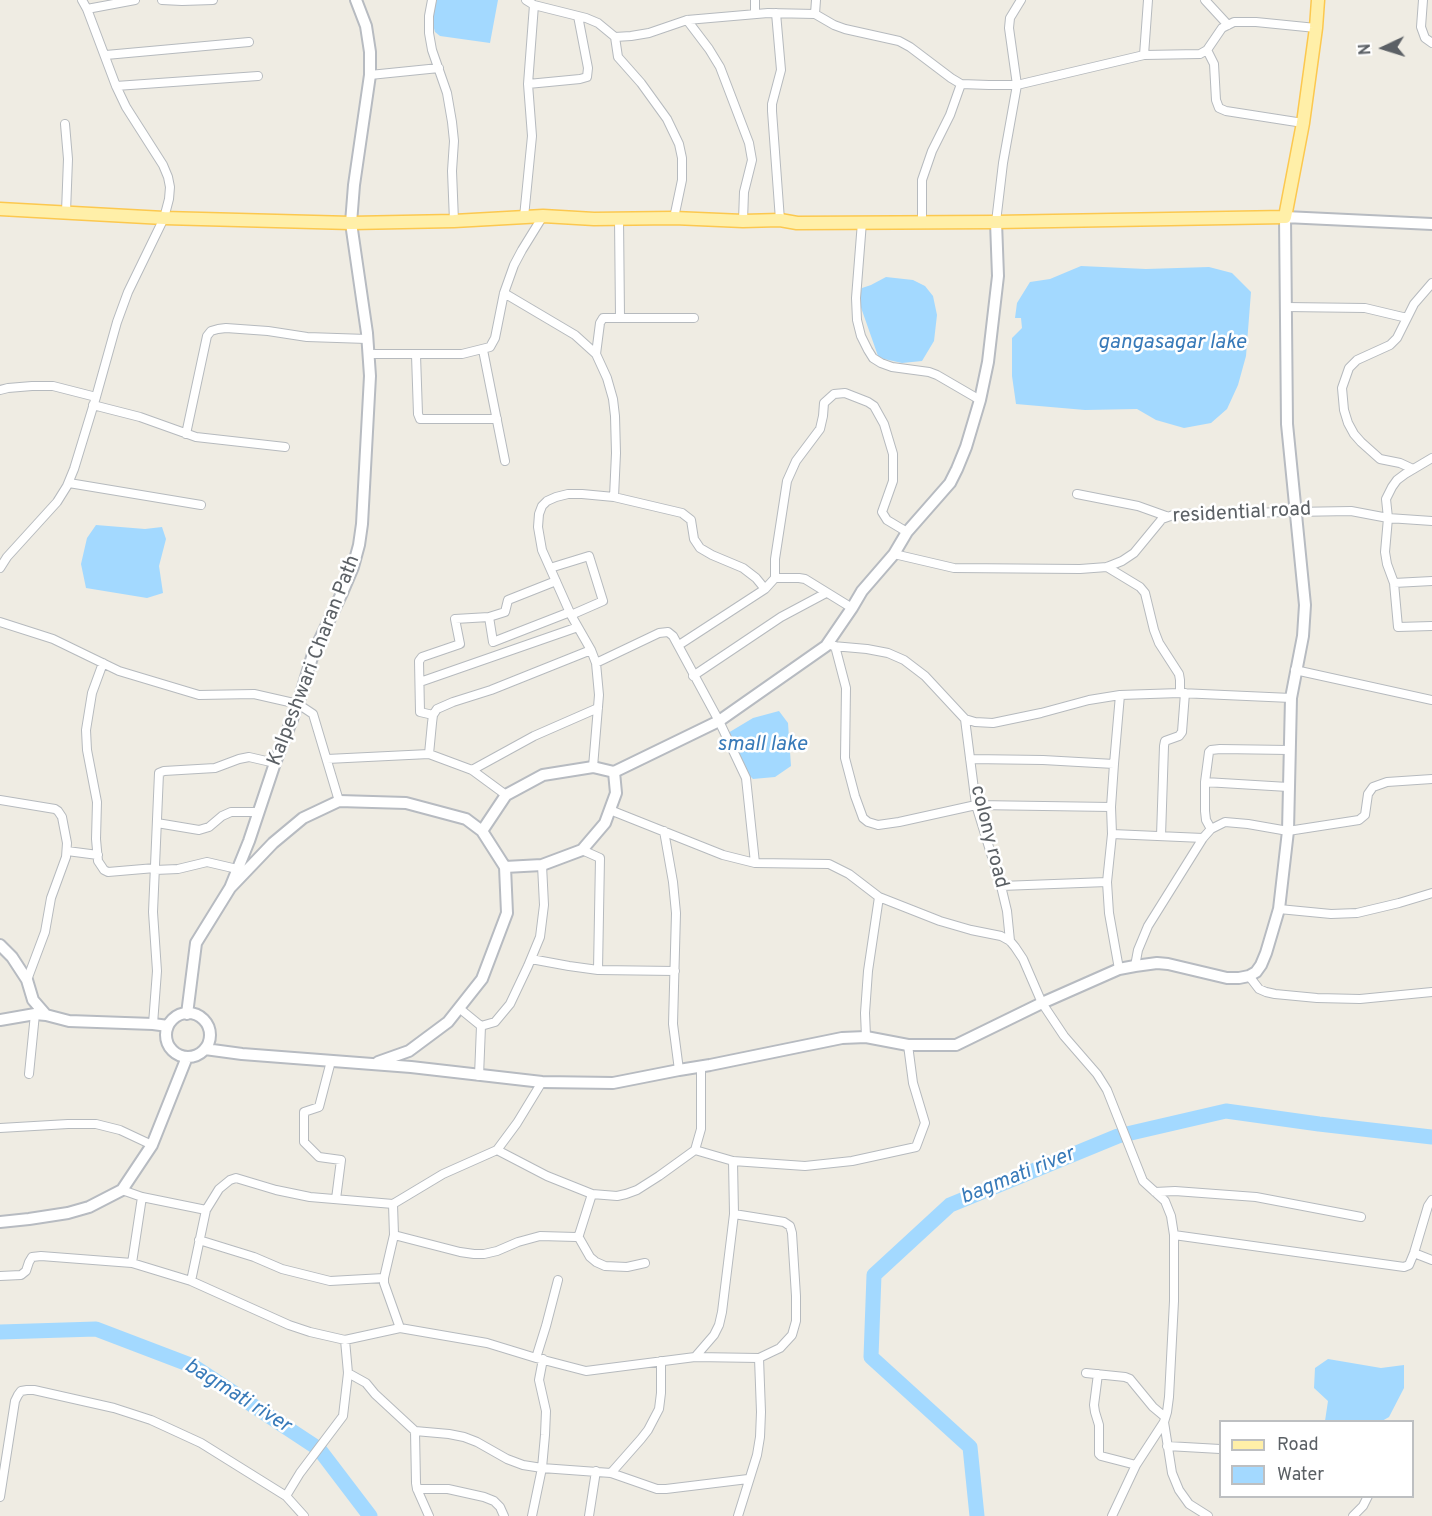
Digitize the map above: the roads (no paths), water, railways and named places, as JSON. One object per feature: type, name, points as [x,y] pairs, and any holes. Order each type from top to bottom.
[{"type":"main road","points":[[0,209],[164,218],[351,223],[543,216],[594,219],[780,220],[797,223],[1286,217],[1303,123],[1318,0]]},
{"type":"street","points":[[0,568],[7,557],[57,502],[69,483],[117,322],[128,292],[164,218],[169,199],[170,187],[163,165],[126,107],[82,0]]},
{"type":"street","points":[[87,9],[135,0]]},
{"type":"street","points":[[162,0],[183,2],[213,0]]},
{"type":"street","name":"Kalpeshwari Charan Path","points":[[230,888],[298,704],[313,654],[352,567],[359,545],[362,524],[370,376],[351,223],[354,185],[370,75],[370,52],[366,26],[356,0]]},
{"type":"street","points":[[432,0],[429,33],[432,50],[447,93],[454,141],[452,171],[454,220]]},
{"type":"street","points":[[526,0],[534,5],[598,23],[615,37],[618,57],[641,83],[667,119],[679,144],[682,158],[682,180],[674,218]]},
{"type":"street","points":[[544,8],[551,0]]},
{"type":"street","points":[[755,0],[755,14]]},
{"type":"street","points":[[815,14],[816,0]]},
{"type":"street","points":[[482,831],[506,795],[543,775],[593,767],[614,772],[719,721],[831,646],[862,591],[950,483],[966,447],[988,362],[998,276],[996,222],[1003,163],[1017,85],[1009,22],[1011,14],[1021,0]]},
{"type":"street","points":[[1144,55],[1148,0]]},
{"type":"street","points":[[1205,0],[1228,25]]},
{"type":"street","points":[[1423,0],[1420,21],[1422,33],[1432,43]]},
{"type":"street","points":[[524,218],[532,136],[528,84],[534,5]]},
{"type":"street","points":[[776,12],[781,70],[772,111],[780,220]]},
{"type":"street","points":[[615,37],[649,33],[687,20],[776,12],[815,14],[845,29],[899,42],[910,47],[961,84],[1017,85],[1144,55],[1204,53],[1222,28],[1242,21],[1316,28]]},
{"type":"street","points":[[528,84],[587,77],[588,68],[578,16]]},
{"type":"street","points":[[687,20],[720,67],[749,143],[752,160],[744,192],[743,221]]},
{"type":"street","points":[[106,55],[249,42]]},
{"type":"street","points":[[1207,50],[1214,64],[1216,100],[1219,108],[1303,123]]},
{"type":"street","points":[[370,75],[439,68]]},
{"type":"street","points":[[117,86],[258,76]]},
{"type":"street","points":[[922,221],[922,180],[961,84]]},
{"type":"street","points":[[65,124],[68,159],[66,212]]},
{"type":"street","points":[[368,354],[462,354],[490,347],[495,339],[504,293],[514,265],[543,216]]},
{"type":"street","points":[[205,1049],[411,1067],[542,1082],[614,1083],[842,1038],[866,1037],[908,1045],[956,1045],[1119,969],[1135,966],[1168,964],[1227,978],[1249,976],[1256,972],[1261,964],[1279,909],[1288,831],[1291,699],[1303,636],[1305,605],[1287,424],[1286,217],[1432,224]]},
{"type":"street","points":[[619,218],[620,317]]},
{"type":"street","points":[[862,222],[856,298],[857,320],[868,351],[881,363],[892,367],[929,372],[980,400]]},
{"type":"street","points":[[1413,469],[1400,463],[1380,459],[1353,434],[1344,410],[1342,388],[1349,368],[1357,360],[1390,345],[1397,339],[1414,304],[1432,283]]},
{"type":"street","points":[[504,293],[575,335],[596,354],[607,378],[613,399],[616,453],[614,496]]},
{"type":"street","points":[[1286,307],[1365,308],[1407,318]]},
{"type":"street","points":[[596,354],[600,320],[607,317],[694,318]]},
{"type":"street","points":[[186,434],[207,336],[211,331],[226,328],[307,337],[367,339]]},
{"type":"street","points":[[483,350],[505,461]]},
{"type":"street","points":[[416,355],[420,419],[497,419]]},
{"type":"street","points":[[0,390],[52,386],[186,434],[285,447]]},
{"type":"street","points":[[679,645],[765,589],[775,578],[775,560],[787,481],[796,461],[820,429],[824,403],[834,394],[845,393],[868,402],[874,406],[884,424],[893,454],[893,464],[892,481],[882,512],[887,520],[908,532]]},
{"type":"street","points":[[1432,458],[1397,480],[1392,487],[1386,499],[1388,518],[1385,552],[1394,584],[1398,627],[1432,626]]},
{"type":"street","points":[[69,483],[201,505]]},
{"type":"street","points":[[593,767],[599,685],[596,663],[542,550],[538,527],[542,506],[556,497],[568,494],[614,496],[682,513],[691,520],[694,539],[700,548],[743,568],[765,589]]},
{"type":"street","points":[[1077,494],[1138,506],[1166,516]]},
{"type":"street","name":"residential road","points":[[894,554],[954,568],[1080,569],[1107,567],[1122,561],[1134,553],[1166,516],[1186,513],[1352,511],[1388,518],[1432,521]]},
{"type":"street","points":[[489,617],[493,642],[603,601],[589,556],[550,568]]},
{"type":"street","points":[[1107,567],[1140,587],[1145,593],[1159,643],[1179,674],[1182,693],[1182,732],[1179,736],[1165,741],[1161,836]]},
{"type":"street","points":[[775,578],[805,579],[852,608]]},
{"type":"street","points":[[434,715],[420,712],[419,661],[422,657],[460,644],[455,619],[489,617],[505,612],[508,600],[556,581]]},
{"type":"street","points":[[1394,584],[1432,581]]},
{"type":"street","points":[[693,676],[780,617],[826,592]]},
{"type":"street","points":[[0,622],[53,639],[118,671],[200,695],[254,694],[298,704],[314,714],[339,801]]},
{"type":"street","points":[[420,682],[578,627]]},
{"type":"street","points":[[596,663],[664,632],[671,634],[719,721],[744,773],[748,784],[755,863]]},
{"type":"street","points":[[831,646],[888,653],[904,660],[925,676],[965,719],[975,722],[993,723],[1120,694],[1182,693],[1291,699]]},
{"type":"street","points":[[831,646],[846,688],[845,758],[863,818],[873,824],[884,825],[928,817],[976,805],[1111,807]]},
{"type":"street","points":[[429,754],[434,715],[437,709],[591,650]]},
{"type":"street","points":[[103,663],[92,693],[86,730],[87,750],[97,801],[96,839],[100,866],[108,872],[178,869],[207,862],[237,869]]},
{"type":"street","points":[[1295,670],[1432,700]]},
{"type":"street","points":[[1119,969],[1109,913],[1107,882],[1120,694]]},
{"type":"street","points":[[472,770],[534,736],[598,708]]},
{"type":"street","name":"colony road","points":[[965,719],[976,805],[1001,886],[1010,941]]},
{"type":"street","points":[[1211,829],[1205,815],[1205,782],[1207,755],[1211,750],[1289,750]]},
{"type":"street","points":[[327,759],[429,754],[472,770],[506,795]]},
{"type":"street","points":[[153,1024],[157,971],[153,912],[160,772],[215,768],[249,757],[275,763]]},
{"type":"street","points":[[970,759],[1114,764]]},
{"type":"street","points":[[506,867],[542,866],[582,850],[605,823],[616,793],[614,772]]},
{"type":"street","points":[[1135,966],[1138,950],[1148,926],[1203,838],[1211,829],[1225,822],[1288,831],[1359,820],[1367,811],[1370,790],[1378,784],[1432,779]]},
{"type":"street","points":[[1205,782],[1288,787]]},
{"type":"street","points":[[0,800],[58,811],[62,817],[68,851],[51,898],[45,932],[27,980]]},
{"type":"street","points":[[187,1014],[196,944],[230,888],[273,843],[303,818],[339,801],[406,803],[466,819],[482,831],[506,867],[507,913],[482,979],[448,1022],[409,1051],[373,1064]]},
{"type":"street","points":[[610,810],[723,855],[755,863],[829,864],[849,874],[879,897],[940,921],[1001,936],[1010,941],[1023,959],[1042,1003],[1064,1036],[1097,1074],[1107,1090],[1143,1181],[1165,1201],[1168,1208],[1174,1235],[1174,1310],[1169,1397],[1165,1420],[1167,1446],[1172,1473],[1179,1490],[1189,1504],[1206,1516]]},
{"type":"street","points":[[157,823],[199,830],[231,812],[258,813]]},
{"type":"street","points":[[664,831],[674,882],[676,914],[673,1024],[679,1070]]},
{"type":"street","points":[[1112,834],[1203,838]]},
{"type":"street","points":[[582,850],[600,858],[598,970]]},
{"type":"street","points":[[68,851],[98,855]]},
{"type":"street","points":[[481,1026],[495,1022],[510,1004],[540,936],[544,905],[542,866]]},
{"type":"street","points":[[1001,886],[1107,882]]},
{"type":"street","points":[[1279,909],[1331,914],[1357,913],[1432,893]]},
{"type":"street","points":[[866,1037],[866,990],[879,897]]},
{"type":"street","points":[[0,945],[12,957],[27,980],[40,1015],[29,1074]]},
{"type":"street","points":[[531,959],[598,970],[675,970]]},
{"type":"street","points":[[1249,976],[1259,989],[1266,992],[1306,997],[1370,999],[1432,992]]},
{"type":"street","points":[[459,1008],[481,1026]]},
{"type":"street","points":[[187,1014],[199,1017],[207,1025],[209,1037],[205,1049],[199,1054],[187,1057],[176,1053],[171,1049],[166,1038],[168,1026],[176,1017],[187,1014]]},
{"type":"street","points":[[0,1020],[40,1015],[69,1021],[168,1026]]},
{"type":"street","points":[[479,1076],[481,1026]]},
{"type":"street","points":[[695,1150],[733,1161],[804,1166],[852,1161],[916,1147],[925,1123],[914,1083],[908,1045]]},
{"type":"street","points":[[0,1222],[68,1213],[88,1207],[122,1190],[152,1144],[187,1057]]},
{"type":"street","points":[[331,1061],[319,1107],[304,1112],[304,1142],[319,1157],[341,1160],[336,1199]]},
{"type":"street","points":[[497,1150],[547,1176],[592,1194],[617,1196],[637,1190],[695,1150],[701,1129],[701,1066]]},
{"type":"street","points":[[191,1281],[206,1210],[219,1189],[230,1180],[236,1178],[283,1192],[310,1197],[393,1204],[443,1174],[497,1150],[542,1082]]},
{"type":"street","points":[[0,1128],[96,1124],[120,1130],[152,1144]]},
{"type":"street","points":[[695,1357],[714,1335],[719,1325],[734,1214],[733,1161]]},
{"type":"street","points":[[122,1190],[142,1197],[206,1210]]},
{"type":"street","points":[[1155,1192],[1175,1191],[1256,1197],[1361,1217]]},
{"type":"street","points":[[592,1194],[578,1236],[590,1257],[605,1266],[627,1267],[645,1263]]},
{"type":"street","points":[[132,1263],[142,1197]]},
{"type":"street","points":[[1174,1235],[1401,1267],[1409,1265],[1432,1200]]},
{"type":"street","points":[[393,1204],[394,1235],[384,1278],[385,1289],[400,1328]]},
{"type":"street","points":[[0,1276],[21,1275],[26,1271],[30,1259],[36,1256],[132,1263],[191,1281],[289,1325],[310,1332],[345,1340],[400,1328],[487,1343],[586,1371],[695,1357],[759,1358],[780,1348],[792,1335],[796,1321],[792,1233],[790,1226],[784,1222],[734,1214]]},
{"type":"street","points":[[394,1235],[474,1254],[497,1251],[540,1236],[578,1236]]},
{"type":"street","points":[[200,1240],[254,1257],[282,1269],[330,1281],[384,1278]]},
{"type":"street","points":[[1414,1253],[1432,1260]]},
{"type":"street","points":[[532,1516],[542,1468],[545,1435],[546,1411],[539,1380],[539,1359],[558,1280]]},
{"type":"street","points":[[286,1496],[300,1473],[343,1416],[348,1373],[345,1340]]},
{"type":"street","points":[[738,1516],[757,1455],[760,1437],[759,1358]]},
{"type":"street","points":[[610,1473],[641,1439],[659,1409],[661,1361]]},
{"type":"street","points":[[348,1373],[366,1383],[415,1431],[464,1437],[515,1463],[542,1468],[610,1473],[657,1489],[748,1479]]},
{"type":"street","points":[[1086,1373],[1119,1375],[1130,1379],[1165,1420]]},
{"type":"street","points":[[1098,1374],[1094,1405],[1099,1425],[1099,1454],[1136,1465]]},
{"type":"street","points":[[0,1497],[15,1401],[21,1391],[34,1390],[114,1408],[151,1420],[201,1443],[286,1496],[304,1516]]},
{"type":"street","points":[[1112,1516],[1136,1465],[1165,1420]]},
{"type":"street","points":[[415,1431],[417,1489],[429,1516]]},
{"type":"street","points":[[1167,1446],[1219,1449]]},
{"type":"street","points":[[589,1516],[596,1471]]},
{"type":"street","points":[[417,1489],[448,1489],[484,1497],[494,1501],[504,1516]]},
{"type":"street","points":[[1353,1516],[1367,1498]]},
{"type":"water","points":[[437,0],[498,0],[490,43],[440,36],[435,32],[432,21]]},
{"type":"water","name":"gangasagar lake","points":[[1081,266],[1146,269],[1209,267],[1232,273],[1251,292],[1246,356],[1238,385],[1227,409],[1211,423],[1184,428],[1156,420],[1137,409],[1085,410],[1016,404],[1012,376],[1012,338],[1022,328],[1021,318],[1015,318],[1017,303],[1030,282],[1050,279]]},
{"type":"water","points":[[886,277],[913,280],[925,286],[933,296],[937,315],[934,341],[922,361],[902,363],[878,356],[858,299],[862,288]]},
{"type":"water","points":[[96,525],[145,529],[162,527],[166,539],[159,566],[163,593],[147,598],[86,588],[81,564],[87,538]]},
{"type":"water","name":"small lake","points":[[779,711],[788,723],[791,766],[775,777],[753,779],[742,768],[728,733],[753,718]]},
{"type":"water","points":[[1328,1359],[1381,1368],[1404,1365],[1404,1388],[1389,1417],[1384,1420],[1325,1420],[1328,1401],[1314,1388],[1315,1368]]},
{"type":"waterway","name":"bagmati river","points":[[977,1516],[970,1447],[871,1357],[874,1275],[950,1205],[1118,1136],[1226,1111],[1432,1137]]},
{"type":"waterway","name":"bagmati river","points":[[0,1332],[96,1329],[193,1366],[319,1449],[370,1516]]}]
